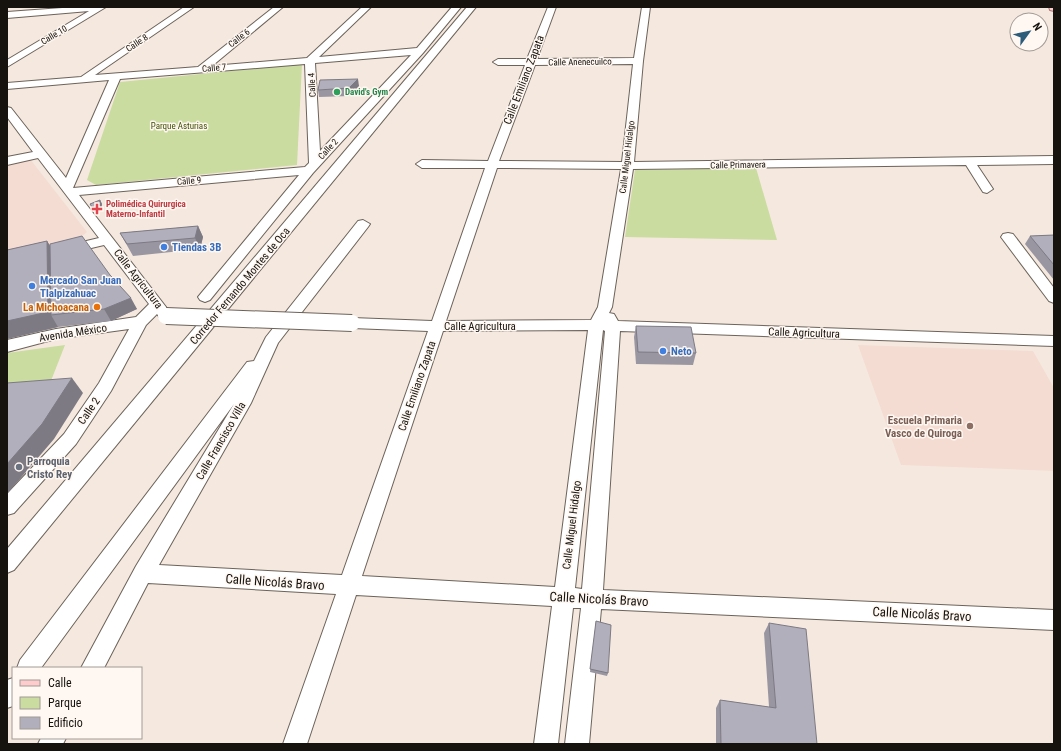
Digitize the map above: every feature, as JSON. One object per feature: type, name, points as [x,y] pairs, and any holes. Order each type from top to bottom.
[{"type":"street","points":[[7,10],[12,7]]},
{"type":"street","points":[[7,15],[104,7]]},
{"type":"street","name":"Calle 10","points":[[7,64],[104,7]]},
{"type":"street","name":"Calle 8","points":[[83,79],[190,7]]},
{"type":"street","name":"Calle 6","points":[[200,70],[279,7]]},
{"type":"street","name":"Calle 4","points":[[312,166],[310,60],[367,7]]},
{"type":"street","name":"Calle 2","points":[[206,297],[312,166],[420,51],[457,7]]},
{"type":"street","name":"Corredor Fernando Montes de Oca","points":[[7,564],[472,7]]},
{"type":"street","name":"Calle Emiliano Zapata","points":[[295,744],[492,165],[552,7]]},
{"type":"street","name":"Calle Miguel Hidalgo","points":[[577,744],[592,599],[605,307],[628,166],[638,61],[646,7]]},
{"type":"street","name":"Calle 7","points":[[7,86],[420,51]]},
{"type":"street","name":"Calle Anenecuilco","points":[[498,62],[638,61]]},
{"type":"street","points":[[69,190],[116,77]]},
{"type":"street","name":"Calle Agricultura","points":[[7,110],[162,310],[352,323],[438,326],[604,326],[1054,341]]},
{"type":"street","points":[[7,161],[41,154]]},
{"type":"street","name":"Calle Primavera","points":[[422,164],[628,166],[1054,160]]},
{"type":"street","points":[[969,161],[987,189]]},
{"type":"street","name":"Calle 9","points":[[69,190],[312,166]]},
{"type":"street","name":"Calle Francisco Villa","points":[[93,667],[143,573],[243,403],[271,341],[363,224]]},
{"type":"street","points":[[1008,237],[1054,298]]},
{"type":"street","points":[[54,252],[108,240]]},
{"type":"street","name":"Calle 2","points":[[7,507],[70,439],[105,387],[140,322],[162,310]]},
{"type":"street","name":"Avenida México","points":[[7,346],[56,334],[140,322]]},
{"type":"street","name":"Calle Miguel Hidalgo","points":[[546,744],[563,597],[604,326]]},
{"type":"street","points":[[29,667],[271,341]]},
{"type":"street","name":"Calle Nicolás Bravo","points":[[143,573],[592,599],[1054,620]]},
{"type":"shaded area","points":[[30,159],[87,232],[80,238],[7,255],[7,164]]},
{"type":"shaded area","name":"Escuela Primaria Vasco de Quiroga","points":[[858,345],[1033,351],[1054,388],[1054,471],[901,465]]},
{"type":"green space","name":"Parque Asturias","points":[[302,64],[297,165],[96,185],[87,180],[120,82]]},
{"type":"green space","points":[[756,168],[777,240],[625,237],[635,170]]},
{"type":"green space","points":[[65,345],[47,391],[7,386],[7,353]]},
{"type":"building","points":[[358,79],[349,88],[318,90],[320,80]]},
{"type":"building","points":[[100,200],[99,206],[92,207],[90,204]]},
{"type":"building","points":[[198,226],[195,238],[127,244],[120,233]]},
{"type":"building","points":[[1054,235],[1054,265],[1030,236]]},
{"type":"building","points":[[82,236],[110,275],[131,298],[104,309],[51,315],[50,244]]},
{"type":"building","name":"Mercado San Juan Tlalpizahuac","points":[[47,241],[48,312],[7,321],[7,250]]},
{"type":"building","points":[[636,326],[691,327],[696,353],[638,352]]},
{"type":"building","points":[[72,378],[42,424],[7,464],[7,383]]},
{"type":"building","points":[[596,621],[611,625],[608,673],[590,669]]},
{"type":"building","points":[[769,623],[806,629],[817,744],[721,744],[720,700],[776,708]]},
{"type":"place","name":"David's Gym","points":[[337,92]]},
{"type":"place","name":"Polimédica Quirurgica Materno-Infantil","points":[[97,209]]},
{"type":"place","name":"Tiendas 3B","points":[[164,247]]},
{"type":"place","name":"Mercado San Juan Tlalpizahuac","points":[[32,286]]},
{"type":"place","name":"La Michoacana","points":[[97,307]]},
{"type":"place","name":"Neto","points":[[663,351]]},
{"type":"place","name":"Escuela Primaria Vasco de Quiroga","points":[[970,426]]},
{"type":"place","name":"Parroquia Cristo Rey","points":[[19,467]]}]
